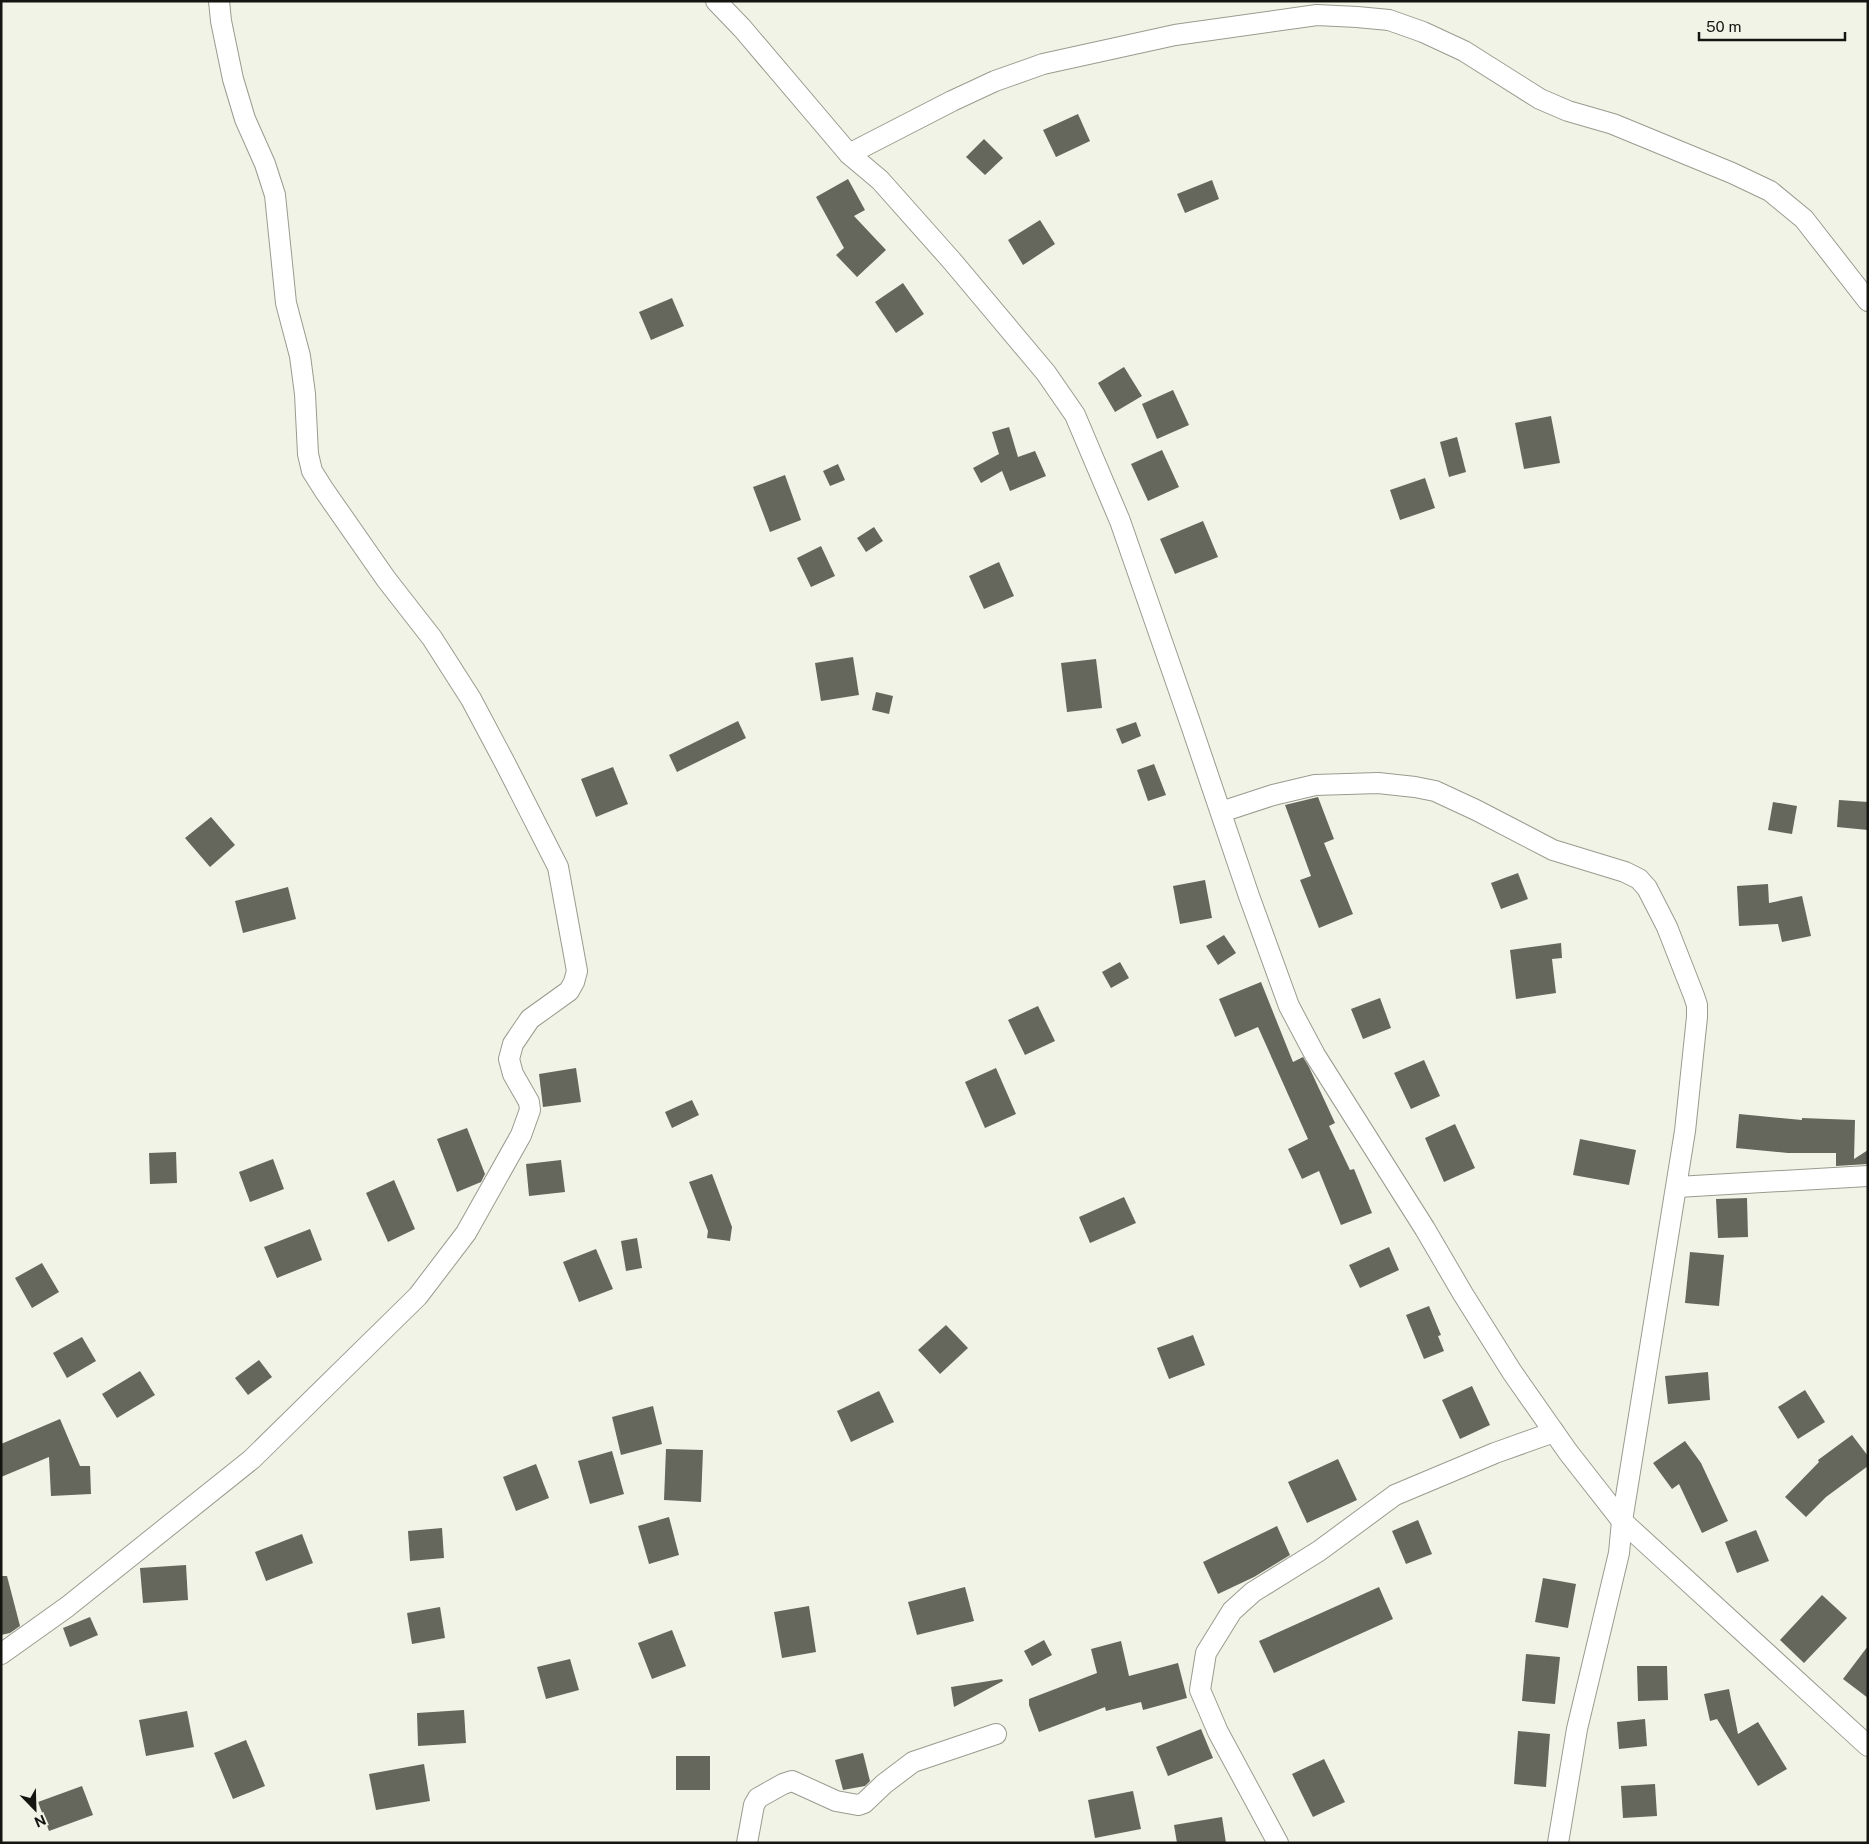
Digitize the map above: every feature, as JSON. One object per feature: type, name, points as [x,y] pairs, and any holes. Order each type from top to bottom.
[{"type":"street","points":[[1,1654],[68,1607],[252,1459],[418,1296],[466,1233],[522,1135],[530,1110],[529,1102],[513,1074],[509,1059],[513,1044],[530,1019],[569,991],[577,971],[558,867],[505,763],[470,699],[432,638],[386,579],[312,471],[308,454],[305,394],[300,356],[286,303],[279,250],[275,195],[265,164],[245,119],[238,95],[220,21],[219,1]]},
{"type":"street","points":[[716,1],[742,28],[849,154],[880,180],[952,261],[1046,373],[1074,415],[1120,521],[1249,896],[1289,1006],[1306,1039],[1512,1372],[1554,1432],[1622,1521],[1868,1746]]},
{"type":"street","points":[[849,154],[995,81],[1043,64],[1175,35],[1317,15],[1389,20],[1423,32],[1464,51],[1540,99],[1568,111],[1614,124],[1732,173],[1770,191],[1804,219],[1868,301]]},
{"type":"street","points":[[1221,812],[1273,795],[1315,785],[1378,783],[1415,787],[1450,797],[1553,850],[1625,872],[1639,879],[1647,888],[1666,927],[1697,1005],[1686,1131],[1622,1521],[1619,1553],[1577,1729],[1558,1843]]},
{"type":"street","points":[[1677,1186],[1868,1176]]},
{"type":"street","points":[[1278,1843],[1218,1732],[1200,1690],[1206,1653],[1232,1610],[1253,1592],[1319,1551],[1395,1495],[1494,1453],[1554,1432]]},
{"type":"street","points":[[747,1843],[754,1806],[758,1798],[782,1784],[792,1781],[836,1800],[858,1805],[864,1803],[889,1780],[913,1762],[996,1734]]},
{"type":"building","points":[[1078,114],[1090,141],[1056,157],[1043,130]]},
{"type":"building","points":[[984,139],[1003,158],[985,175],[966,157]]},
{"type":"building","points":[[848,179],[865,210],[854,216],[886,250],[857,277],[836,255],[844,248],[816,197]]},
{"type":"building","points":[[1212,180],[1219,199],[1185,213],[1177,194]]},
{"type":"building","points":[[1040,220],[1055,244],[1023,265],[1008,240]]},
{"type":"building","points":[[903,283],[924,314],[896,333],[875,302]]},
{"type":"building","points":[[672,298],[684,326],[651,340],[639,312]]},
{"type":"building","points":[[1124,367],[1142,396],[1115,412],[1098,383]]},
{"type":"building","points":[[1173,390],[1189,425],[1157,439],[1142,404]]},
{"type":"building","points":[[1551,416],[1560,463],[1524,469],[1515,423]]},
{"type":"building","points":[[1009,427],[1018,457],[1035,451],[1046,476],[1010,491],[1002,471],[981,483],[973,468],[999,454],[992,432]]},
{"type":"building","points":[[1457,437],[1466,472],[1449,477],[1440,442]]},
{"type":"building","points":[[1162,450],[1179,487],[1148,501],[1131,464]]},
{"type":"building","points":[[838,464],[845,480],[830,486],[823,471]]},
{"type":"building","points":[[785,475],[801,520],[770,532],[753,487]]},
{"type":"building","points":[[1425,478],[1435,508],[1400,520],[1390,490]]},
{"type":"building","points":[[1203,521],[1218,557],[1175,574],[1160,539]]},
{"type":"building","points":[[874,527],[883,541],[866,552],[857,538]]},
{"type":"building","points":[[821,546],[835,576],[811,587],[797,558]]},
{"type":"building","points":[[999,562],[1014,596],[984,609],[969,576]]},
{"type":"building","points":[[853,657],[859,695],[821,701],[815,663]]},
{"type":"building","points":[[1096,659],[1102,708],[1067,712],[1061,663]]},
{"type":"building","points":[[876,692],[893,696],[889,714],[872,710]]},
{"type":"building","points":[[738,721],[746,738],[677,772],[669,755]]},
{"type":"building","points":[[1136,722],[1141,736],[1122,744],[1116,729]]},
{"type":"building","points":[[1154,764],[1166,795],[1148,801],[1137,770]]},
{"type":"building","points":[[613,767],[628,804],[596,817],[581,779]]},
{"type":"building","points":[[1318,797],[1334,839],[1324,843],[1353,914],[1319,928],[1300,880],[1311,876],[1285,805]]},
{"type":"building","points":[[1839,800],[1868,802],[1868,830],[1837,827]]},
{"type":"building","points":[[1773,802],[1797,806],[1792,834],[1768,830]]},
{"type":"building","points":[[211,817],[235,845],[210,867],[185,838]]},
{"type":"building","points":[[1518,873],[1528,899],[1501,909],[1491,883]]},
{"type":"building","points":[[1205,880],[1212,918],[1180,924],[1173,886]]},
{"type":"building","points":[[1768,884],[1769,903],[1802,896],[1811,936],[1782,942],[1778,924],[1739,926],[1737,886]]},
{"type":"building","points":[[288,887],[296,919],[243,933],[235,901]]},
{"type":"building","points":[[1224,935],[1236,953],[1218,965],[1206,946]]},
{"type":"building","points":[[1561,943],[1562,958],[1552,959],[1556,993],[1516,999],[1510,950]]},
{"type":"building","points":[[1120,962],[1129,978],[1111,988],[1102,972]]},
{"type":"building","points":[[1261,982],[1293,1062],[1303,1057],[1309,1067],[1335,1123],[1329,1126],[1350,1170],[1354,1169],[1372,1213],[1341,1225],[1319,1171],[1302,1179],[1288,1149],[1308,1139],[1258,1027],[1235,1037],[1219,999]]},
{"type":"building","points":[[1380,998],[1391,1028],[1363,1039],[1351,1009]]},
{"type":"building","points":[[1038,1006],[1055,1041],[1025,1055],[1008,1020]]},
{"type":"building","points":[[1424,1060],[1440,1096],[1411,1109],[1394,1073]]},
{"type":"building","points":[[576,1068],[581,1102],[543,1107],[539,1074]]},
{"type":"building","points":[[996,1068],[1016,1114],[985,1128],[965,1082]]},
{"type":"building","points":[[692,1100],[699,1115],[672,1128],[665,1112]]},
{"type":"building","points":[[1739,1114],[1802,1120],[1802,1118],[1855,1120],[1854,1159],[1868,1150],[1868,1164],[1836,1166],[1836,1153],[1788,1153],[1736,1148]]},
{"type":"building","points":[[1455,1124],[1475,1168],[1444,1182],[1425,1138]]},
{"type":"building","points":[[467,1128],[485,1174],[481,1182],[457,1192],[437,1139]]},
{"type":"building","points":[[1580,1139],[1636,1150],[1629,1185],[1573,1175]]},
{"type":"building","points":[[176,1152],[177,1183],[150,1184],[149,1153]]},
{"type":"building","points":[[273,1159],[284,1189],[250,1202],[239,1172]]},
{"type":"building","points":[[561,1160],[565,1192],[529,1196],[526,1164]]},
{"type":"building","points":[[712,1174],[732,1227],[730,1241],[707,1238],[708,1231],[689,1182]]},
{"type":"building","points":[[394,1180],[415,1229],[388,1242],[366,1193]]},
{"type":"building","points":[[1124,1197],[1136,1223],[1090,1243],[1079,1217]]},
{"type":"building","points":[[1747,1198],[1748,1237],[1718,1238],[1716,1199]]},
{"type":"building","points":[[310,1229],[322,1260],[277,1278],[264,1247]]},
{"type":"building","points":[[637,1238],[642,1268],[626,1271],[621,1241]]},
{"type":"building","points":[[1389,1247],[1399,1270],[1360,1288],[1349,1265]]},
{"type":"building","points":[[596,1249],[613,1289],[579,1302],[563,1262]]},
{"type":"building","points":[[1690,1252],[1724,1255],[1719,1306],[1685,1303]]},
{"type":"building","points":[[42,1263],[59,1292],[32,1308],[15,1278]]},
{"type":"building","points":[[1429,1306],[1441,1335],[1438,1336],[1444,1351],[1424,1359],[1406,1315]]},
{"type":"building","points":[[946,1325],[968,1348],[940,1374],[918,1350]]},
{"type":"building","points":[[1193,1335],[1205,1365],[1169,1379],[1157,1348]]},
{"type":"building","points":[[82,1337],[96,1361],[67,1378],[53,1353]]},
{"type":"building","points":[[259,1360],[272,1377],[248,1395],[235,1378]]},
{"type":"building","points":[[140,1371],[155,1395],[117,1418],[102,1394]]},
{"type":"building","points":[[1708,1372],[1710,1400],[1668,1404],[1665,1376]]},
{"type":"building","points":[[1472,1386],[1490,1425],[1460,1439],[1442,1400]]},
{"type":"building","points":[[1805,1390],[1825,1422],[1798,1439],[1778,1407]]},
{"type":"building","points":[[879,1391],[894,1422],[851,1442],[837,1411]]},
{"type":"building","points":[[653,1406],[662,1444],[621,1455],[612,1417]]},
{"type":"building","points":[[60,1419],[80,1466],[90,1466],[91,1494],[51,1496],[49,1457],[1,1477],[1,1444]]},
{"type":"building","points":[[1852,1435],[1868,1456],[1868,1466],[1826,1497],[1806,1517],[1785,1497],[1819,1462],[1818,1460]]},
{"type":"building","points":[[1685,1441],[1701,1463],[1728,1521],[1702,1533],[1679,1484],[1672,1489],[1653,1463]]},
{"type":"building","points":[[666,1449],[703,1450],[701,1502],[664,1500]]},
{"type":"building","points":[[612,1451],[624,1494],[590,1504],[578,1461]]},
{"type":"building","points":[[1338,1459],[1357,1500],[1307,1523],[1288,1482]]},
{"type":"building","points":[[536,1464],[549,1498],[516,1511],[503,1477]]},
{"type":"building","points":[[669,1517],[679,1555],[649,1564],[638,1526]]},
{"type":"building","points":[[1418,1520],[1432,1554],[1406,1564],[1392,1531]]},
{"type":"building","points":[[1277,1526],[1290,1555],[1254,1577],[1218,1594],[1203,1562]]},
{"type":"building","points":[[442,1528],[444,1558],[410,1561],[408,1531]]},
{"type":"building","points":[[1756,1530],[1769,1561],[1737,1573],[1725,1542]]},
{"type":"building","points":[[302,1534],[313,1563],[266,1581],[255,1552]]},
{"type":"building","points":[[186,1565],[188,1600],[143,1603],[140,1568]]},
{"type":"building","points":[[1,1576],[7,1576],[20,1626],[10,1633],[1,1635]]},
{"type":"building","points":[[1543,1578],[1576,1584],[1568,1628],[1535,1622]]},
{"type":"building","points":[[965,1587],[974,1621],[917,1635],[908,1602]]},
{"type":"building","points":[[1379,1587],[1393,1619],[1274,1673],[1259,1641]]},
{"type":"building","points":[[1822,1595],[1847,1618],[1804,1663],[1780,1640]]},
{"type":"building","points":[[809,1606],[816,1652],[782,1658],[774,1612]]},
{"type":"building","points":[[440,1607],[445,1638],[412,1644],[407,1613]]},
{"type":"building","points":[[90,1617],[98,1635],[70,1647],[63,1628]]},
{"type":"building","points":[[672,1630],[686,1666],[652,1679],[638,1643]]},
{"type":"building","points":[[1044,1640],[1052,1655],[1032,1666],[1024,1651]]},
{"type":"building","points":[[1121,1641],[1129,1676],[1178,1663],[1187,1698],[1143,1710],[1141,1702],[1106,1711],[1105,1707],[1039,1732],[1029,1705],[1029,1699],[1097,1673],[1091,1649]]},
{"type":"building","points":[[1868,1646],[1868,1698],[1843,1679]]},
{"type":"building","points":[[1526,1654],[1560,1657],[1555,1704],[1522,1701]]},
{"type":"building","points":[[570,1659],[579,1690],[546,1699],[537,1667]]},
{"type":"building","points":[[1637,1666],[1667,1666],[1668,1700],[1638,1701]]},
{"type":"building","points":[[1002,1679],[1003,1681],[954,1707],[951,1687]]},
{"type":"building","points":[[1729,1689],[1738,1734],[1758,1722],[1787,1769],[1758,1786],[1717,1719],[1710,1721],[1704,1694]]},
{"type":"building","points":[[464,1710],[466,1743],[418,1746],[417,1713]]},
{"type":"building","points":[[187,1711],[194,1747],[146,1756],[139,1720]]},
{"type":"building","points":[[1645,1719],[1647,1746],[1619,1749],[1617,1722]]},
{"type":"building","points":[[1201,1729],[1213,1758],[1168,1776],[1156,1747]]},
{"type":"building","points":[[1518,1731],[1550,1734],[1546,1787],[1514,1784]]},
{"type":"building","points":[[246,1740],[265,1786],[233,1799],[214,1753]]},
{"type":"building","points":[[863,1753],[870,1781],[865,1786],[843,1790],[835,1760]]},
{"type":"building","points":[[676,1756],[710,1756],[710,1790],[676,1790]]},
{"type":"building","points":[[1324,1759],[1345,1802],[1313,1817],[1292,1774]]},
{"type":"building","points":[[424,1764],[430,1801],[376,1810],[369,1774]]},
{"type":"building","points":[[1655,1784],[1657,1816],[1623,1818],[1621,1786]]},
{"type":"building","points":[[82,1786],[93,1815],[49,1831],[38,1802]]},
{"type":"building","points":[[1133,1791],[1141,1829],[1095,1838],[1088,1800]]},
{"type":"building","points":[[1222,1817],[1226,1843],[1177,1843],[1174,1825]]}]
